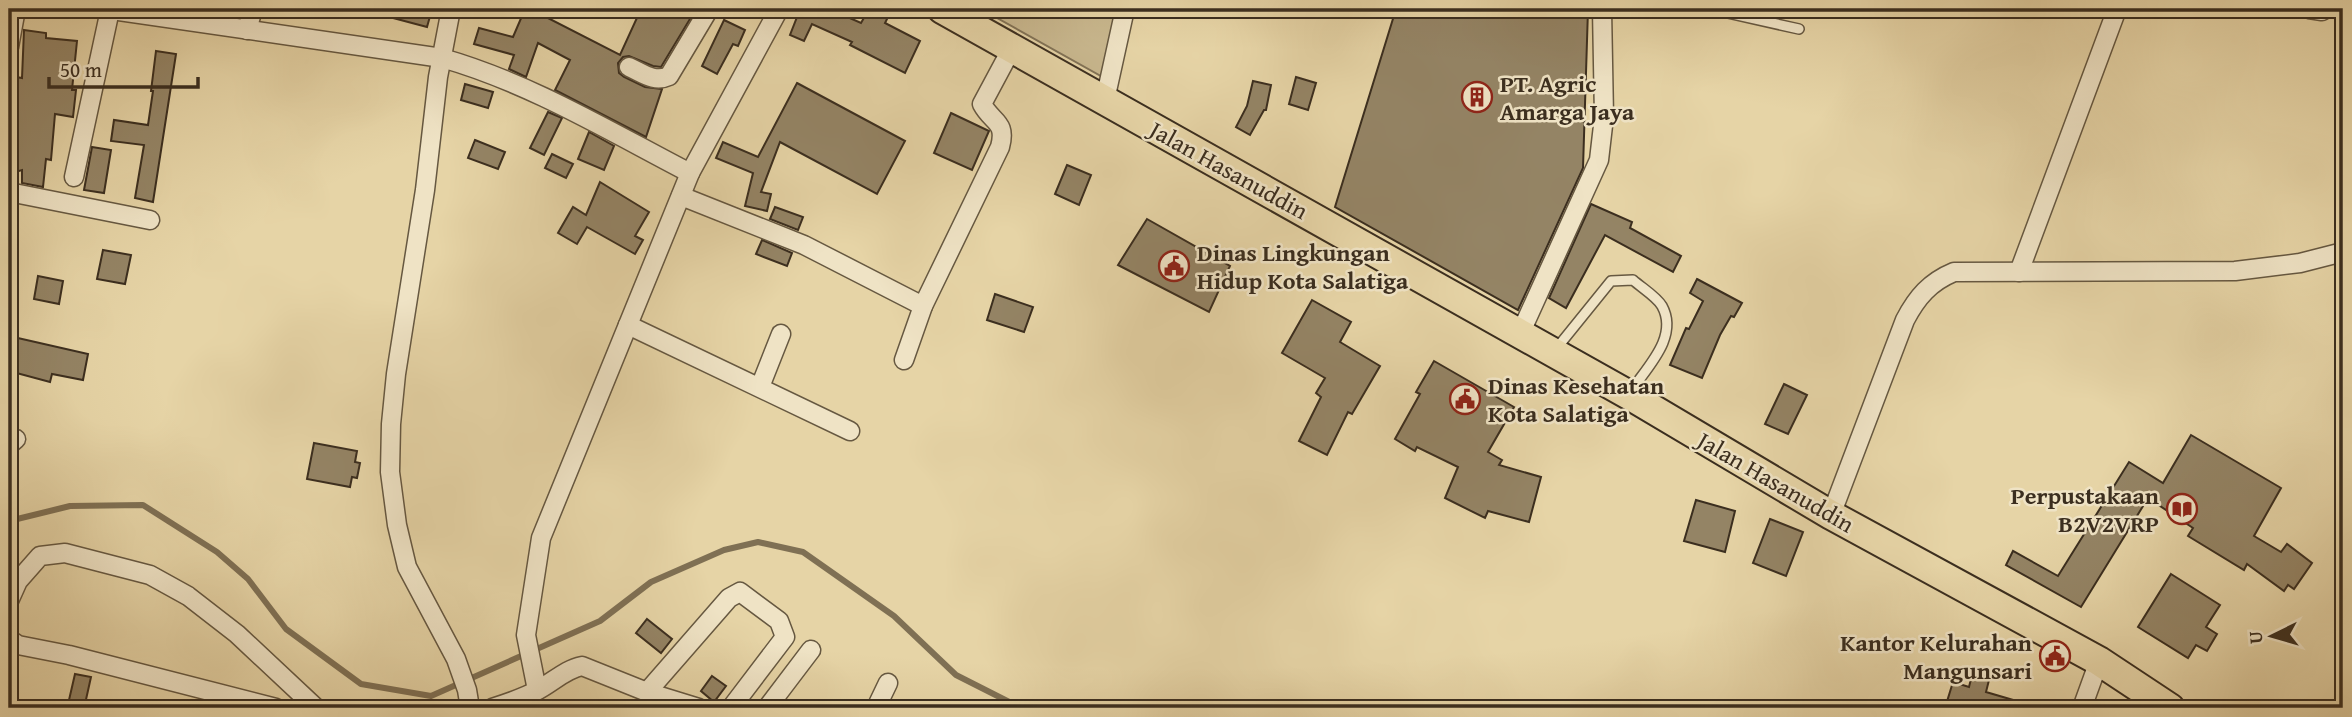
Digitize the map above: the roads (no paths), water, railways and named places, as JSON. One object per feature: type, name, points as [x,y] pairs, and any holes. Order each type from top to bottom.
[{"type":"main road","name":"Jalan Hasanuddin","points":[[942,9],[1629,396],[1831,515],[2105,666],[2170,708]]},
{"type":"street","points":[[9,47],[16,9]]},
{"type":"street","points":[[74,177],[107,9],[442,58],[492,74],[551,100],[690,173]]},
{"type":"street","points":[[247,30],[253,9]]},
{"type":"street","points":[[450,9],[396,374],[390,472],[397,525],[407,566],[456,659],[468,699]]},
{"type":"street","points":[[629,66],[658,80],[669,76],[709,9]]},
{"type":"street","points":[[537,690],[526,635],[541,538],[690,173],[779,9]]},
{"type":"street","points":[[1105,100],[1125,9]]},
{"type":"street","points":[[1520,334],[1599,160],[1604,117],[1602,9]]},
{"type":"street","points":[[2019,272],[2117,9]]},
{"type":"street","points":[[2309,9],[2325,9]]},
{"type":"street","points":[[904,360],[923,306],[1000,147],[1001,126],[982,104],[1012,48]]},
{"type":"street","points":[[9,192],[150,220]]},
{"type":"street","points":[[681,196],[804,245],[923,306]]},
{"type":"street","points":[[1831,515],[1905,320],[1915,301],[1936,280],[1954,272],[2235,271],[2300,263],[2343,252]]},
{"type":"street","points":[[628,325],[850,431]]},
{"type":"street","points":[[760,387],[781,334]]},
{"type":"street","points":[[9,601],[18,581],[40,556],[65,553],[150,575],[188,596],[237,634],[316,708]]},
{"type":"street","points":[[647,692],[729,598],[740,592],[779,621],[785,637],[731,708]]},
{"type":"street","points":[[9,639],[18,645],[69,655],[276,708]]},
{"type":"street","points":[[766,708],[811,650]]},
{"type":"street","points":[[492,708],[537,690],[573,668],[582,666],[647,692],[699,708]]},
{"type":"street","points":[[2082,708],[2105,666]]},
{"type":"street","points":[[876,708],[888,684]]},
{"type":"lane","points":[[1710,9],[1799,29]]},
{"type":"lane","points":[[1553,353],[1611,281],[1633,280],[1662,305],[1668,324],[1663,345],[1629,396]]},
{"type":"waterway","points":[[9,521],[70,506],[143,505],[217,552],[248,579],[286,629],[361,684],[431,696],[600,621],[651,582],[724,550],[758,542],[803,552],[894,616],[956,675],[1021,708]]},
{"type":"place","name":"PT. Agric Amarga Jaya","points":[[1477,97]]},
{"type":"place","name":"Dinas Lingkungan Hidup Kota Salatiga","points":[[1174,266]]},
{"type":"place","name":"Dinas Kesehatan Kota Salatiga","points":[[1465,399]]},
{"type":"place","name":"Perpustakaan B2V2VRP","points":[[2182,509]]},
{"type":"place","name":"Kantor Kelurahan Mangunsari","points":[[2055,656]]}]
